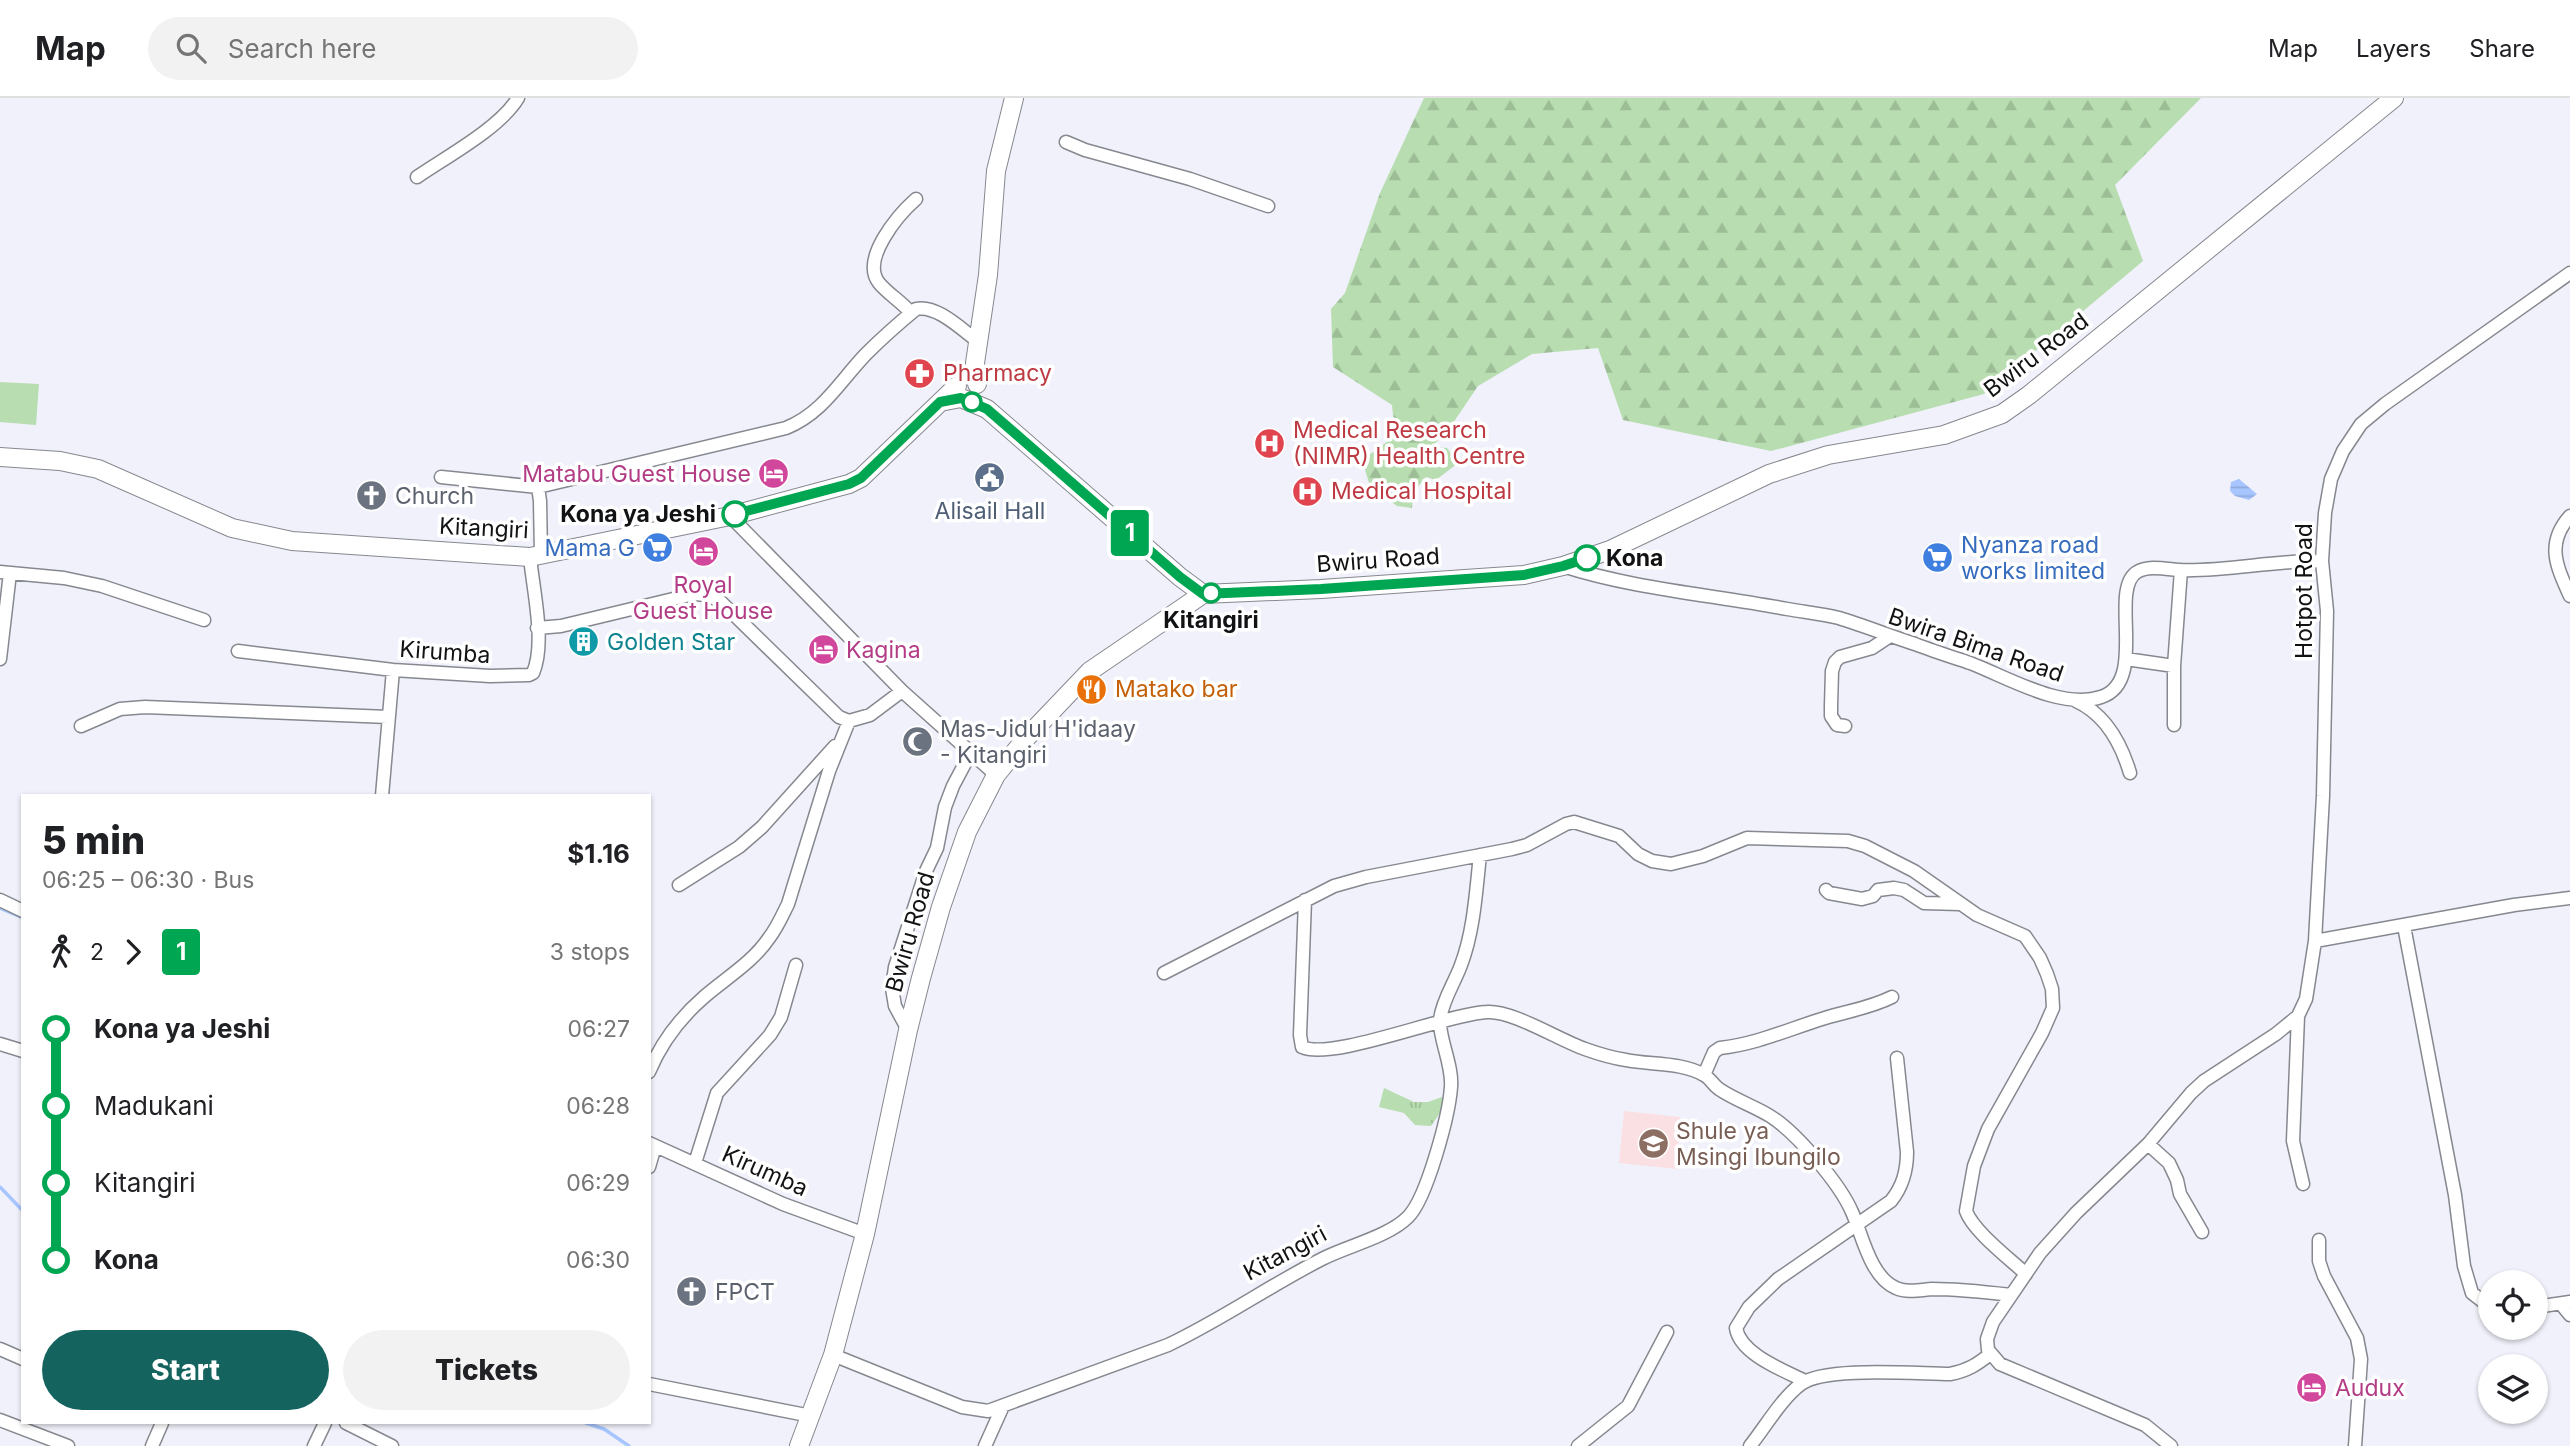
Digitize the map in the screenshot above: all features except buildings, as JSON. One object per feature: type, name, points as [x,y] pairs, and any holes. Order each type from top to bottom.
[{"type":"main road","points":[[1014,98],[996,171],[988,275],[979,342],[969,386],[987,409],[1203,594]]},
{"type":"main road","name":"Bwiru Road","points":[[799,1446],[833,1355],[866,1234],[908,1030],[938,919],[963,843],[996,775],[1027,737],[1090,671],[1203,594],[1512,576],[1563,566],[1610,550],[1769,474],[1828,455],[1944,435],[2002,414],[2029,395],[2395,98]]},
{"type":"main road","name":"Kitangiri","points":[[0,457],[60,461],[98,469],[232,528],[260,536],[292,541],[536,556],[730,516],[849,484],[861,478],[940,402],[969,386]]},
{"type":"street","points":[[417,177],[499,120],[518,98]]},
{"type":"street","points":[[1066,142],[1085,150],[1190,179],[1268,206]]},
{"type":"street","points":[[911,313],[879,283],[874,270],[875,261],[890,226],[916,200]]},
{"type":"street","name":"Hotpot Road","points":[[2303,1184],[2293,1141],[2298,1016],[2306,999],[2315,941],[2323,796],[2327,611],[2322,561],[2325,513],[2331,479],[2343,451],[2361,425],[2420,377],[2570,273]]},
{"type":"street","points":[[441,477],[538,487],[796,424],[823,404],[865,355],[921,307],[934,311],[979,342]]},
{"type":"street","name":"Kirumba","points":[[238,651],[393,670],[529,676],[536,666],[536,556],[540,501],[538,487]]},
{"type":"street","points":[[730,516],[902,691],[996,775]]},
{"type":"street","points":[[2570,516],[2561,528],[2555,552],[2558,569],[2570,596]]},
{"type":"street","name":"Bwira Bima Road","points":[[1563,566],[1614,579],[1839,618],[1971,664],[2035,690],[2076,701],[2102,697],[2121,679],[2126,659],[2126,615],[2130,579],[2137,572],[2322,561]]},
{"type":"street","points":[[2175,725],[2174,666],[2180,570]]},
{"type":"street","points":[[0,659],[5,573],[102,586],[204,621]]},
{"type":"street","points":[[537,628],[569,624],[694,594],[709,595],[721,601],[839,717],[849,721],[870,715],[902,691]]},
{"type":"street","points":[[1845,726],[1837,724],[1831,716],[1832,671],[1835,662],[1840,657],[1872,648],[1890,636]]},
{"type":"street","points":[[2126,659],[2174,666]]},
{"type":"street","points":[[382,794],[393,670]]},
{"type":"street","points":[[2076,701],[2101,716],[2117,742],[2130,773]]},
{"type":"street","points":[[81,726],[120,709],[145,707],[388,717]]},
{"type":"street","points":[[651,1069],[676,1026],[702,998],[748,961],[769,940],[788,904],[829,771],[849,721]]},
{"type":"street","points":[[679,885],[739,847],[762,827],[841,741]]},
{"type":"street","points":[[908,1030],[895,1006],[892,988],[895,967],[926,871],[937,848],[945,807],[971,752]]},
{"type":"street","points":[[1164,973],[1334,886],[1366,877],[1527,845],[1574,822],[1619,836],[1638,854],[1652,861],[1671,864],[1703,856],[1747,838],[1847,841],[1865,846],[1914,871],[1977,915],[2025,936],[2040,957],[2052,989],[2053,1009],[2033,1051],[1999,1106],[1980,1148],[1970,1183],[1966,1211],[1978,1228],[2026,1274]]},
{"type":"street","points":[[1439,1023],[1444,1000],[1461,964],[1467,942],[1475,903],[1480,855]]},
{"type":"street","points":[[1826,890],[1829,893],[1862,899],[1878,890],[1894,888],[1904,890],[1924,903],[1960,904]]},
{"type":"street","points":[[2315,941],[2570,898]]},
{"type":"street","points":[[0,900],[21,910]]},
{"type":"street","points":[[1304,900],[1300,1035],[1302,1047],[1315,1051],[1365,1042],[1488,1012],[1506,1014],[1586,1049],[1627,1060],[1670,1065],[1704,1075],[1719,1089],[1772,1117],[1804,1146],[1842,1192],[1853,1212],[1863,1244],[1884,1279],[1899,1290],[1966,1290],[2011,1295]]},
{"type":"street","points":[[2403,926],[2451,1171],[2464,1266],[2472,1293],[2478,1298]]},
{"type":"street","points":[[695,1163],[717,1093],[770,1035],[781,1017],[796,965]]},
{"type":"street","points":[[1704,1075],[1714,1052],[1720,1048],[1766,1039],[1824,1018],[1873,1006],[1892,997]]},
{"type":"street","points":[[2171,1446],[2145,1425],[2000,1364],[1990,1354],[1987,1339],[1989,1331],[2040,1253],[2076,1213],[2148,1144],[2191,1093],[2298,1016]]},
{"type":"street","name":"Kitangiri","points":[[833,1355],[962,1407],[988,1410],[1168,1345],[1311,1265],[1399,1225],[1419,1203],[1429,1179],[1451,1087],[1450,1065],[1439,1023]]},
{"type":"street","points":[[0,1044],[21,1050]]},
{"type":"street","points":[[1805,1381],[1746,1349],[1737,1338],[1736,1328],[1749,1307],[1778,1279],[1891,1201],[1901,1186],[1907,1168],[1908,1152],[1897,1058]]},
{"type":"street","points":[[2148,1144],[2169,1163],[2180,1194],[2202,1232]]},
{"type":"street","name":"Kirumba","points":[[652,1145],[783,1203],[866,1234]]},
{"type":"street","points":[[2319,1240],[2319,1261],[2324,1276],[2357,1338],[2361,1359],[2355,1446]]},
{"type":"street","points":[[2548,1305],[2566,1303],[2570,1315]]},
{"type":"street","points":[[1578,1446],[1628,1406],[1667,1332]]},
{"type":"street","points":[[0,1349],[21,1358]]},
{"type":"street","points":[[1750,1446],[1794,1390],[1805,1381],[1828,1375],[1951,1374],[1978,1364],[1990,1354]]},
{"type":"street","points":[[651,1384],[811,1416]]},
{"type":"street","points":[[985,1446],[1003,1406]]},
{"type":"street","points":[[0,1420],[68,1446]]},
{"type":"street","points":[[152,1446],[162,1424]]},
{"type":"street","points":[[314,1446],[325,1424]]},
{"type":"street","points":[[348,1424],[392,1446]]},
{"type":"shaded area","points":[[1624,1111],[1680,1117],[1677,1169],[1619,1163]]},
{"type":"green space","points":[[1424,98],[2201,98],[2115,185],[2143,261],[1984,394],[1771,451],[1623,420],[1598,348],[1532,354],[1478,386],[1451,426],[1432,447],[1447,448],[1458,463],[1436,480],[1426,477],[1413,493],[1412,508],[1397,506],[1370,486],[1362,460],[1395,436],[1392,405],[1333,367],[1331,309],[1345,293],[1380,193]]},
{"type":"green space","points":[[0,382],[39,384],[36,425],[0,422]]},
{"type":"green space","points":[[1384,1088],[1414,1102],[1428,1102],[1442,1097],[1444,1107],[1431,1126],[1415,1125],[1404,1113],[1379,1107]]},
{"type":"water","points":[[2239,479],[2257,494],[2249,500],[2235,496],[2230,491],[2231,482]]},
{"type":"waterway","points":[[0,908],[21,917]]},
{"type":"waterway","points":[[0,1187],[21,1209]]},
{"type":"waterway","points":[[589,1424],[604,1429],[629,1446]]},
{"type":"bus line","name":"1","points":[[735,514],[849,484],[861,478],[940,402],[961,398],[987,409],[1203,594],[1524,575],[1587,558]]},
{"type":"place","name":"Pharmacy","points":[[920,373]]},
{"type":"place","name":"Medical Research (NIMR) Health Centre","points":[[1270,443]]},
{"type":"place","name":"Matabu Guest House","points":[[774,474]]},
{"type":"place","name":"Alisail Hall","points":[[990,477]]},
{"type":"place","name":"Medical Hospital","points":[[1308,491]]},
{"type":"place","name":"Church","points":[[372,496]]},
{"type":"place","name":"Kona ya Jeshi","points":[[735,514]]},
{"type":"place","name":"Mama G","points":[[658,548]]},
{"type":"place","name":"Royal Guest House","points":[[703,551]]},
{"type":"place","name":"Kona","points":[[1587,558]]},
{"type":"place","name":"Nyanza road works limited","points":[[1938,558]]},
{"type":"place","name":"Kitangiri","points":[[1211,593]]},
{"type":"place","name":"Golden Star","points":[[584,642]]},
{"type":"place","name":"Kagina","points":[[823,650]]},
{"type":"place","name":"Matako bar","points":[[1092,689]]},
{"type":"place","name":"Mas-Jidul H'idaay - Kitangiri","points":[[917,742]]},
{"type":"place","name":"Shule ya Msingi Ibungilo","points":[[1653,1144]]},
{"type":"place","name":"FPCT","points":[[692,1292]]},
{"type":"place","name":"Audux","points":[[2312,1388]]}]
